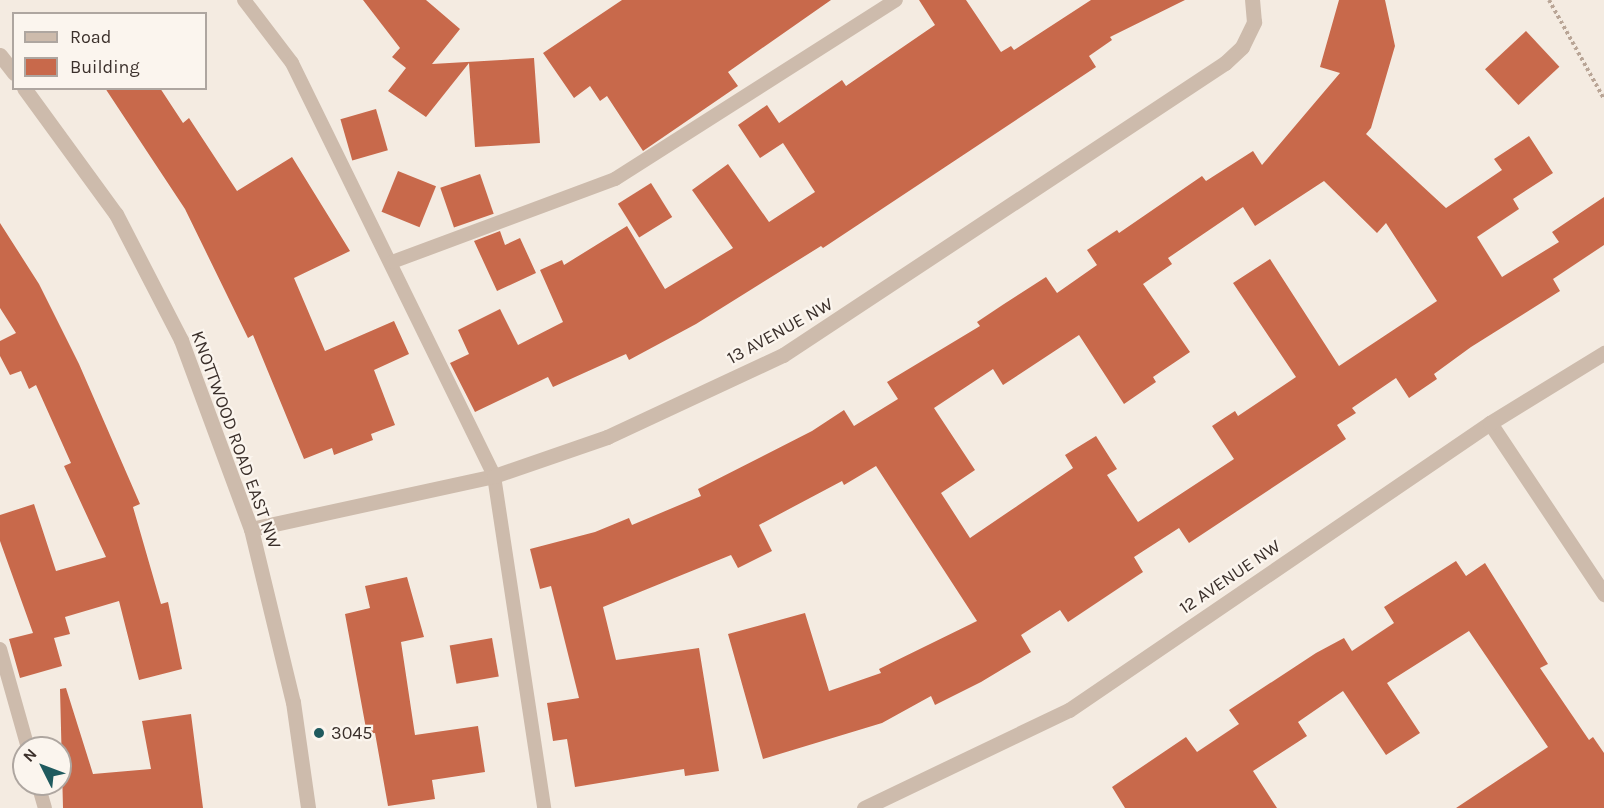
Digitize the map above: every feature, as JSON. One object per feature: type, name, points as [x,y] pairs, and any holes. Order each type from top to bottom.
[{"type":"street","name":"13 AVENUE NW","points":[[251,529],[494,476],[607,437],[783,355],[1225,63],[1242,47],[1254,22],[1252,0]]},
{"type":"street","points":[[0,55],[12,70]]},
{"type":"street","name":"KNOTTWOOD ROAD EAST NW","points":[[25,90],[116,214],[181,340],[251,529],[293,702],[308,808]]},
{"type":"street","name":"12 AVENUE NW","points":[[864,808],[1069,710],[1490,423],[1604,353]]},
{"type":"street","points":[[1490,423],[1604,594]]},
{"type":"lane","points":[[244,0],[292,63],[392,262],[494,476],[544,808]]},
{"type":"lane","points":[[392,262],[615,179],[896,0]]},
{"type":"lane","points":[[0,649],[25,736]]},
{"type":"path","points":[[1549,0],[1604,99]]},
{"type":"building","points":[[363,0],[426,0],[460,29],[432,64],[534,58],[540,143],[475,147],[469,63],[426,117],[388,91],[406,68],[392,57],[400,48]]},
{"type":"building","points":[[622,0],[831,0],[728,72],[738,86],[643,151],[607,96],[600,101],[590,86],[574,98],[543,53]]},
{"type":"building","points":[[919,0],[966,0],[1001,52],[1011,46],[1014,50],[1091,0],[1185,0],[1110,37],[1112,40],[1089,56],[1096,67],[823,248],[821,246],[696,324],[629,360],[626,354],[553,387],[548,377],[475,412],[450,363],[469,354],[458,330],[500,309],[518,345],[563,322],[540,270],[562,260],[564,265],[627,226],[665,289],[733,248],[692,190],[728,164],[769,222],[815,192],[783,143],[760,158],[738,125],[767,105],[779,123],[842,80],[846,86],[935,25]]},
{"type":"building","points":[[1339,0],[1385,0],[1395,46],[1371,128],[1366,134],[1446,208],[1502,170],[1494,159],[1529,136],[1553,173],[1513,199],[1519,209],[1477,237],[1502,277],[1559,242],[1552,232],[1604,197],[1604,245],[1553,279],[1560,291],[1471,347],[1434,374],[1437,379],[1409,398],[1396,378],[1352,408],[1356,413],[1337,425],[1346,439],[1189,543],[1179,528],[1134,557],[1143,572],[1068,622],[1060,610],[1021,635],[1031,652],[981,682],[935,705],[931,696],[882,723],[763,759],[728,634],[805,613],[829,691],[881,673],[879,669],[977,621],[876,466],[844,485],[842,481],[759,525],[772,551],[738,568],[731,555],[603,607],[616,660],[699,648],[719,771],[685,776],[684,769],[575,787],[567,739],[553,741],[547,703],[579,698],[551,586],[540,589],[530,549],[595,532],[629,518],[632,525],[701,496],[698,489],[812,431],[844,410],[854,426],[898,399],[887,382],[980,326],[977,322],[1004,304],[1046,277],[1057,293],[1097,265],[1087,250],[1117,230],[1119,233],[1202,176],[1206,181],[1253,151],[1262,165],[1340,73],[1320,67]],"holes":[[[1324,181],[1377,233],[1386,223],[1437,301],[1339,366],[1270,259],[1233,283],[1296,377],[1238,416],[1235,411],[1212,426],[1234,459],[1138,522],[1107,475],[1117,469],[1096,436],[1065,455],[1073,468],[970,538],[941,493],[975,470],[934,408],[993,369],[1003,385],[1079,335],[1124,404],[1156,382],[1153,377],[1190,352],[1143,284],[1172,264],[1168,258],[1243,207],[1255,226]]]},
{"type":"building","points":[[1526,31],[1559,67],[1518,105],[1485,69]]},
{"type":"building","points":[[106,90],[161,90],[183,123],[189,118],[237,191],[292,157],[350,251],[294,278],[325,351],[394,321],[409,354],[374,370],[395,425],[371,434],[373,440],[334,455],[332,448],[304,459],[253,335],[248,338],[185,209]]},
{"type":"building","points":[[376,109],[388,150],[352,161],[340,119]]},
{"type":"building","points":[[398,171],[436,186],[420,227],[382,212]]},
{"type":"building","points":[[480,174],[494,214],[454,227],[440,188]]},
{"type":"building","points":[[651,183],[672,217],[639,238],[618,204]]},
{"type":"building","points":[[0,223],[39,284],[79,364],[140,504],[133,507],[161,604],[168,602],[182,669],[139,680],[119,601],[65,617],[70,634],[54,638],[62,666],[20,678],[9,639],[33,633],[0,541],[0,515],[34,504],[56,571],[106,557],[64,466],[71,463],[36,385],[29,389],[21,371],[10,375],[0,356],[0,341],[16,333],[0,308]]},
{"type":"building","points":[[500,231],[505,245],[520,238],[536,273],[497,291],[474,241]]},
{"type":"building","points":[[1456,561],[1466,576],[1485,563],[1548,664],[1540,668],[1589,740],[1593,737],[1604,753],[1604,808],[1456,808],[1548,747],[1469,631],[1387,683],[1420,733],[1386,755],[1343,691],[1298,722],[1307,736],[1253,771],[1277,808],[1125,808],[1112,787],[1186,737],[1197,752],[1239,724],[1229,710],[1316,653],[1344,638],[1352,651],[1394,623],[1384,607]]},
{"type":"building","points":[[407,577],[424,637],[401,642],[415,735],[478,726],[485,772],[432,780],[435,799],[388,806],[375,733],[367,734],[345,614],[370,608],[365,586]]},
{"type":"building","points":[[492,638],[499,676],[456,684],[450,645]]},
{"type":"building","points":[[66,688],[93,774],[151,769],[142,721],[191,714],[203,808],[63,808],[63,796],[72,796],[72,736],[61,736],[60,689]]},
{"type":"place","name":"3045","points":[[319,733]]}]
